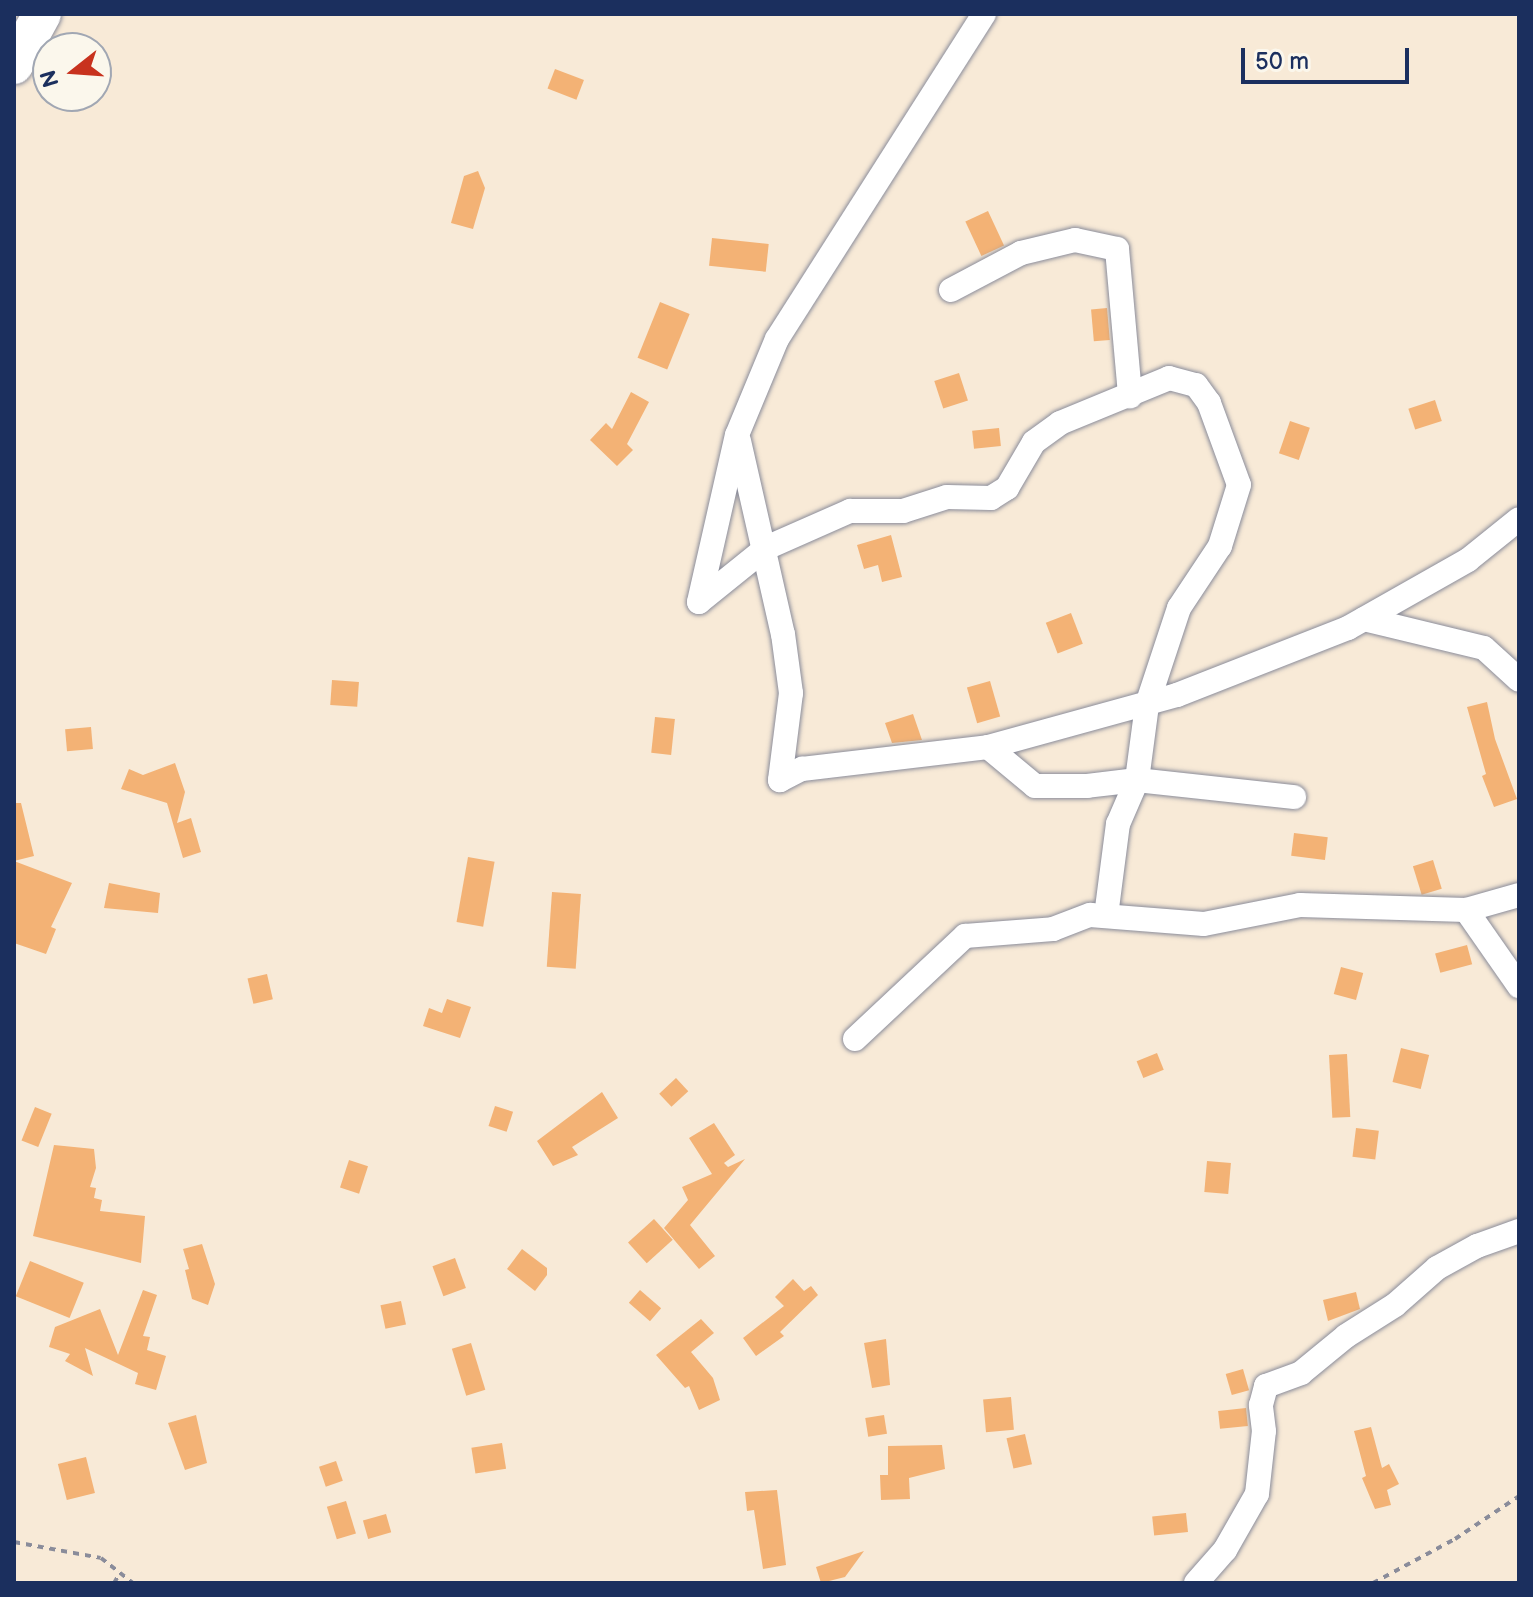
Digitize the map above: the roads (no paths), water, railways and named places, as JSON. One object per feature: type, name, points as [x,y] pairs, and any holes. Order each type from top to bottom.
[{"type":"main road","points":[[14,65],[42,14]]},
{"type":"street","points":[[984,14],[777,339],[737,435],[699,602],[766,548],[850,511],[903,511],[947,497],[991,498],[1007,488],[1034,442],[1060,423],[1169,378],[1196,385],[1209,403],[1239,485],[1220,546],[1179,608],[1147,705],[1137,780],[1118,824],[1106,916]]},
{"type":"street","points":[[951,290],[1021,253],[1075,240],[1117,249],[1130,396]]},
{"type":"street","points":[[737,435],[766,548],[791,693],[780,780],[802,769],[988,747],[1147,705],[1364,619],[1468,560],[1519,519]]},
{"type":"street","points":[[1364,619],[1484,648],[1519,680]]},
{"type":"street","points":[[988,747],[1035,786],[1087,786],[1137,780],[1294,797]]},
{"type":"street","points":[[855,1039],[965,936],[1053,929],[1090,915],[1204,924],[1300,905],[1466,910],[1519,895]]},
{"type":"street","points":[[1466,910],[1519,986]]},
{"type":"street","points":[[1196,1583],[1225,1550],[1257,1494],[1264,1431],[1261,1405],[1266,1386],[1301,1373],[1346,1336],[1395,1305],[1437,1268],[1477,1246],[1519,1231]]}]
